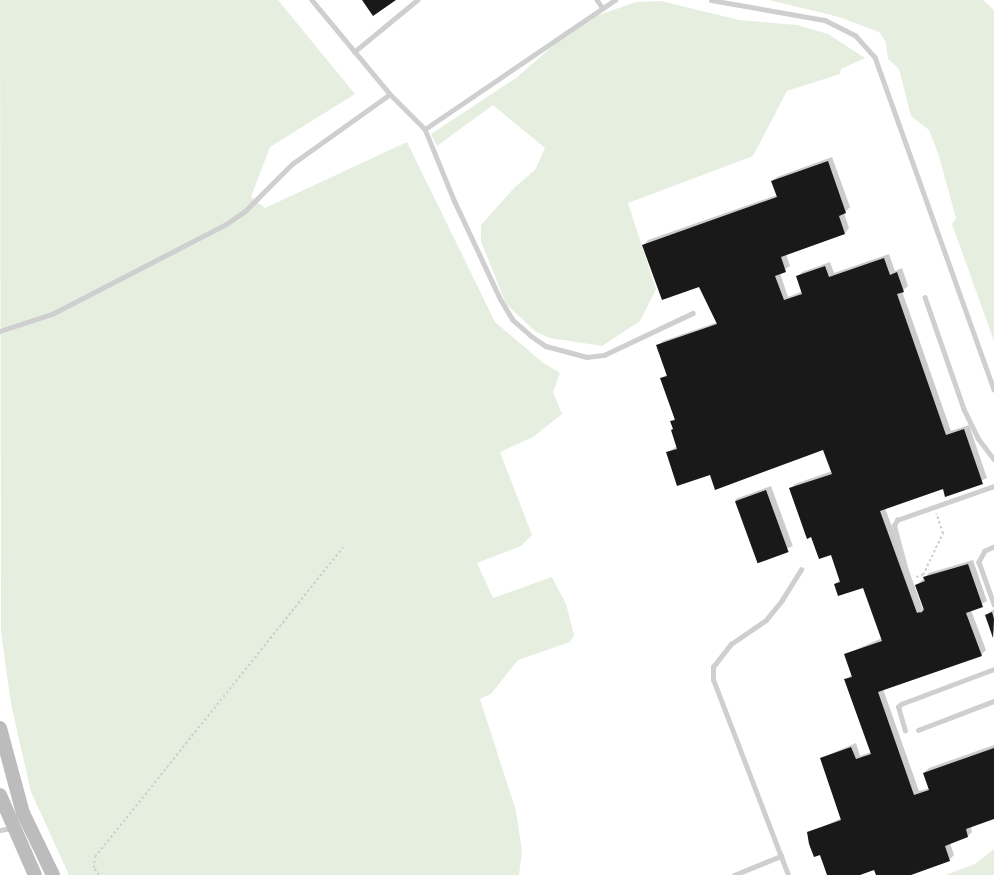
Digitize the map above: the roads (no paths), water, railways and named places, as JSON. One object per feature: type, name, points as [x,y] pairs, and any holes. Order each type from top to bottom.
[{"type":"main road","points":[[0,728],[24,814],[54,875]]},
{"type":"main road","points":[[0,795],[6,829],[35,875]]},
{"type":"lane","points":[[312,0],[390,94],[425,129],[455,202],[501,300],[513,320],[530,336],[546,346],[587,357],[604,355],[693,313]]},
{"type":"lane","points":[[354,52],[417,0]]},
{"type":"lane","points":[[596,0],[602,7]]},
{"type":"lane","points":[[425,129],[602,7],[615,0]]},
{"type":"lane","points":[[711,0],[826,20],[856,36],[875,57],[994,389]]},
{"type":"lane","points":[[0,331],[52,314],[226,224],[244,212],[292,164],[390,94]]},
{"type":"lane","points":[[925,298],[964,409],[978,438],[994,459]]},
{"type":"lane","points":[[920,610],[909,580],[894,526],[897,520],[994,486]]},
{"type":"lane","points":[[994,547],[985,551],[979,562],[994,604]]},
{"type":"lane","points":[[788,875],[713,680],[712,667],[731,644],[766,620],[782,600],[801,569]]},
{"type":"lane","points":[[905,731],[898,707],[900,704],[994,669]]},
{"type":"lane","points":[[918,730],[994,701]]},
{"type":"lane","points":[[734,875],[781,856]]}]
